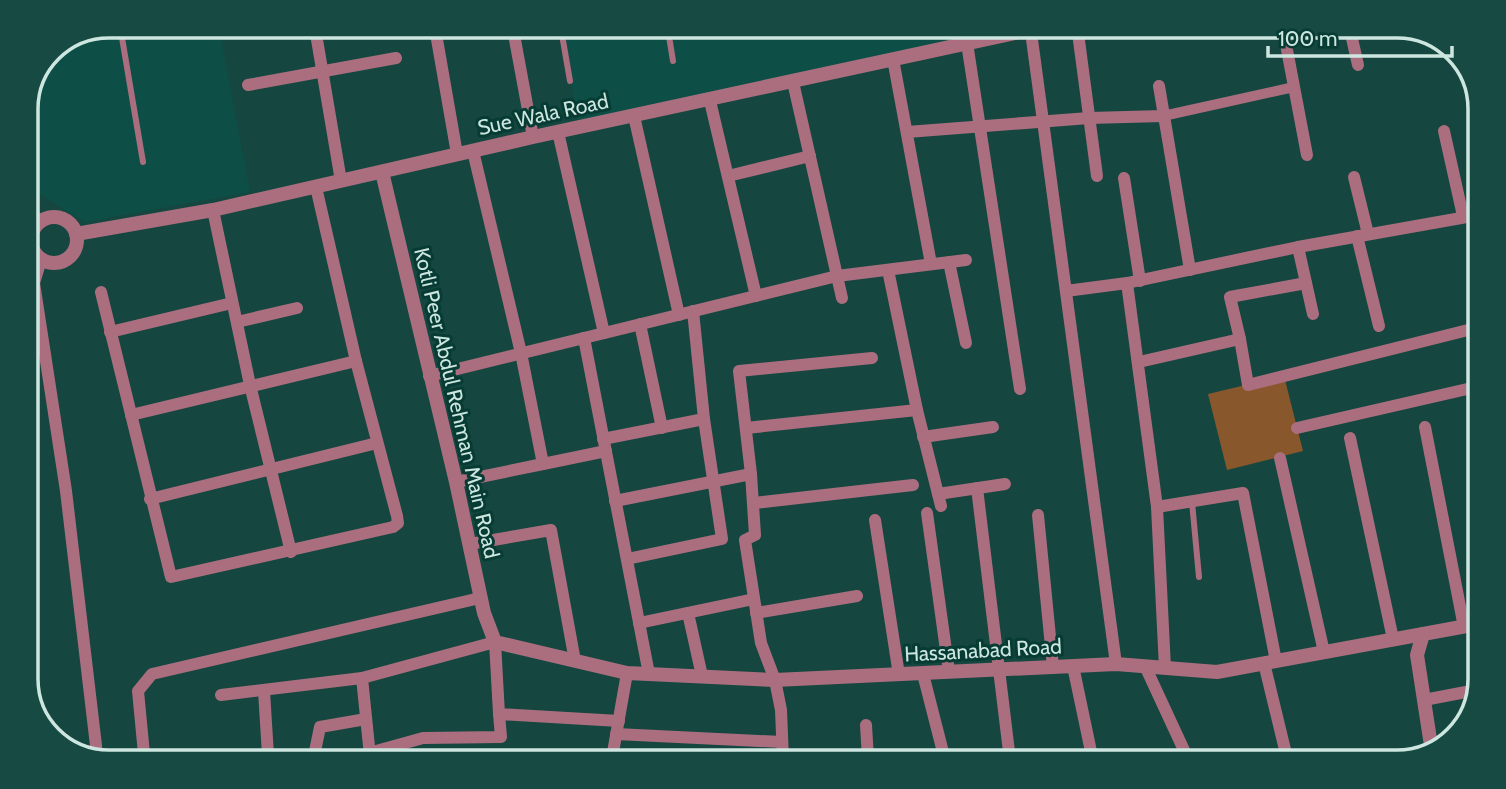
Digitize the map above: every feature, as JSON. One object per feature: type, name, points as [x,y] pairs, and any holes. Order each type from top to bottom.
[{"type":"street","points":[[317,38],[341,181]]},
{"type":"street","points":[[437,38],[457,154]]},
{"type":"street","points":[[515,38],[533,137]]},
{"type":"street","name":"Sue Wala Road","points":[[76,234],[213,210],[533,137],[710,101],[991,38]]},
{"type":"street","points":[[1032,38],[1116,663]]},
{"type":"street","points":[[1079,38],[1097,176]]},
{"type":"street","points":[[1285,38],[1307,155]]},
{"type":"street","points":[[1352,38],[1357,65]]},
{"type":"street","points":[[967,43],[1020,389]]},
{"type":"street","points":[[248,85],[396,58]]},
{"type":"street","points":[[893,59],[931,264]]},
{"type":"street","points":[[793,82],[842,298]]},
{"type":"street","points":[[1159,86],[1190,270]]},
{"type":"street","points":[[907,132],[1089,118],[1163,116],[1294,87]]},
{"type":"street","points":[[710,101],[756,296]]},
{"type":"street","points":[[634,116],[679,314]]},
{"type":"street","points":[[1444,131],[1464,216]]},
{"type":"street","points":[[558,132],[604,333]]},
{"type":"street","points":[[473,151],[521,353],[543,464]]},
{"type":"street","points":[[728,176],[810,156]]},
{"type":"street","name":"Kotli Peer Abdul Rehman Main Road","points":[[382,172],[456,482],[480,598],[495,642]]},
{"type":"street","points":[[1354,177],[1379,326]]},
{"type":"street","points":[[1124,178],[1139,362],[1157,507],[1165,668]]},
{"type":"street","points":[[101,292],[171,577],[291,552],[398,523],[356,361],[316,187]]},
{"type":"street","points":[[213,210],[250,385],[291,552]]},
{"type":"street","points":[[1066,291],[1134,282],[1298,247],[1467,216]]},
{"type":"street","points":[[39,222],[58,217],[72,227],[76,234],[74,252],[67,259],[59,263],[41,260],[39,257]]},
{"type":"street","points":[[1298,247],[1313,314]]},
{"type":"street","points":[[39,267],[41,260]]},
{"type":"street","points":[[429,376],[837,276],[966,260]]},
{"type":"street","points":[[949,262],[966,343]]},
{"type":"street","points":[[888,270],[939,500],[977,488],[1005,484]]},
{"type":"street","points":[[1306,283],[1230,297],[1248,385],[1467,330]]},
{"type":"street","points":[[110,332],[232,303]]},
{"type":"street","points":[[237,322],[297,308]]},
{"type":"street","points":[[627,559],[722,539],[704,419],[693,311]]},
{"type":"street","points":[[39,314],[65,478],[96,749]]},
{"type":"street","points":[[640,324],[662,428]]},
{"type":"street","points":[[584,338],[649,674]]},
{"type":"street","points":[[1139,362],[1240,339]]},
{"type":"street","points":[[782,750],[781,710],[775,680],[761,643],[745,540],[755,535],[754,503],[739,371],[872,358]]},
{"type":"street","points":[[131,415],[356,361]]},
{"type":"street","points":[[1297,428],[1467,389]]},
{"type":"street","points":[[746,428],[917,410]]},
{"type":"street","points":[[456,482],[543,464],[662,428],[704,419]]},
{"type":"street","points":[[923,437],[992,427]]},
{"type":"street","points":[[1425,427],[1468,626]]},
{"type":"street","points":[[1350,438],[1393,639]]},
{"type":"street","points":[[150,499],[377,443]]},
{"type":"street","points":[[1280,458],[1324,652]]},
{"type":"street","points":[[615,501],[751,474]]},
{"type":"street","points":[[754,503],[913,485]]},
{"type":"street","points":[[977,488],[1009,750]]},
{"type":"street","points":[[1157,507],[1243,493],[1286,750]]},
{"type":"street","points":[[927,513],[949,673]]},
{"type":"street","points":[[1038,515],[1053,667]]},
{"type":"street","points":[[875,520],[899,675]]},
{"type":"street","points":[[470,544],[551,530],[575,662]]},
{"type":"street","points":[[757,613],[857,596]]},
{"type":"street","points":[[144,750],[138,691],[152,674],[480,598]]},
{"type":"street","points":[[639,623],[754,599]]},
{"type":"street","points":[[688,613],[702,676]]},
{"type":"street","name":"Hassanabad Road","points":[[495,642],[627,673],[775,680],[1116,663],[1217,672],[1468,626]]},
{"type":"street","points":[[1423,634],[1418,655],[1430,742]]},
{"type":"street","points":[[221,695],[362,678],[495,642],[501,737],[423,738],[383,750]]},
{"type":"street","points":[[1073,666],[1091,750]]},
{"type":"street","points":[[1145,666],[1184,750]]},
{"type":"street","points":[[613,750],[627,673]]},
{"type":"street","points":[[923,674],[942,750]]},
{"type":"street","points":[[362,678],[370,750]]},
{"type":"street","points":[[264,691],[268,750]]},
{"type":"street","points":[[1424,700],[1466,692]]},
{"type":"street","points":[[499,714],[782,742]]},
{"type":"street","points":[[315,750],[320,727],[366,719]]},
{"type":"street","points":[[863,750],[866,725]]},
{"type":"lane","points":[[122,38],[143,162]]},
{"type":"lane","points":[[563,38],[570,81]]},
{"type":"lane","points":[[669,38],[673,61]]},
{"type":"lane","points":[[1192,502],[1199,577]]},
{"type":"shaded area","points":[[221,38],[250,192],[85,222],[39,194],[39,105],[41,91],[53,66],[74,48],[100,39]]},
{"type":"shaded area","points":[[563,38],[1002,38],[579,128]]},
{"type":"shaded area","points":[[1284,376],[1303,451],[1227,470],[1208,394]]}]
